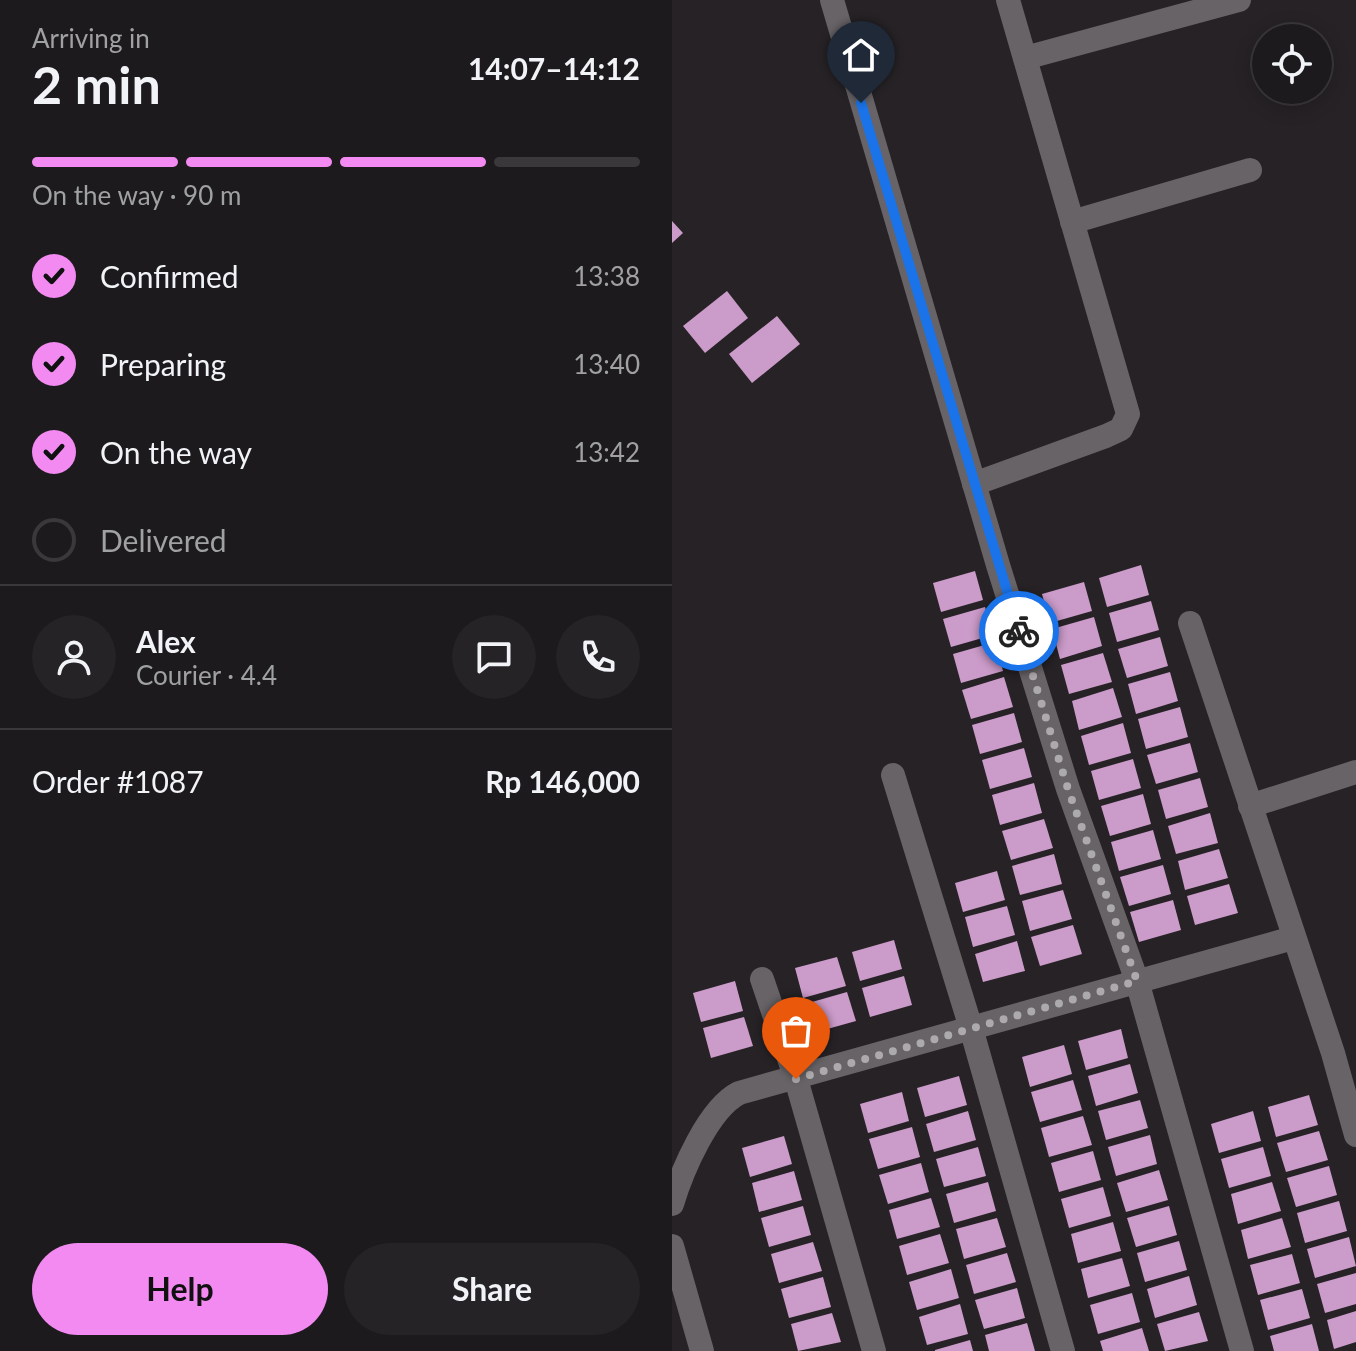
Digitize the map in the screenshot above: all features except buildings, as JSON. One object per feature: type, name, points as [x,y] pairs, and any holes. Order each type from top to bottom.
[{"type":"street","points":[[832,0],[974,484],[1068,789],[1137,981],[1242,1351]]},
{"type":"street","points":[[974,484],[1106,436],[1127,421],[1127,401],[1008,0]]},
{"type":"street","points":[[1025,58],[1239,0]]},
{"type":"street","points":[[1072,222],[1250,170]]},
{"type":"street","points":[[1190,623],[1293,938],[1345,1051],[1356,1135]]},
{"type":"street","points":[[1250,806],[1356,772]]},
{"type":"street","points":[[893,775],[971,1028],[1063,1351]]},
{"type":"street","points":[[672,1204],[687,1166],[727,1099],[758,1087],[796,1079],[1293,938]]},
{"type":"street","points":[[762,979],[796,1079],[874,1351]]},
{"type":"street","points":[[672,1246],[702,1351]]},
{"type":"way so far","points":[[796,1079],[1137,981],[1068,789],[1019,631]]},
{"type":"route","points":[[861,103],[1019,631]]}]
